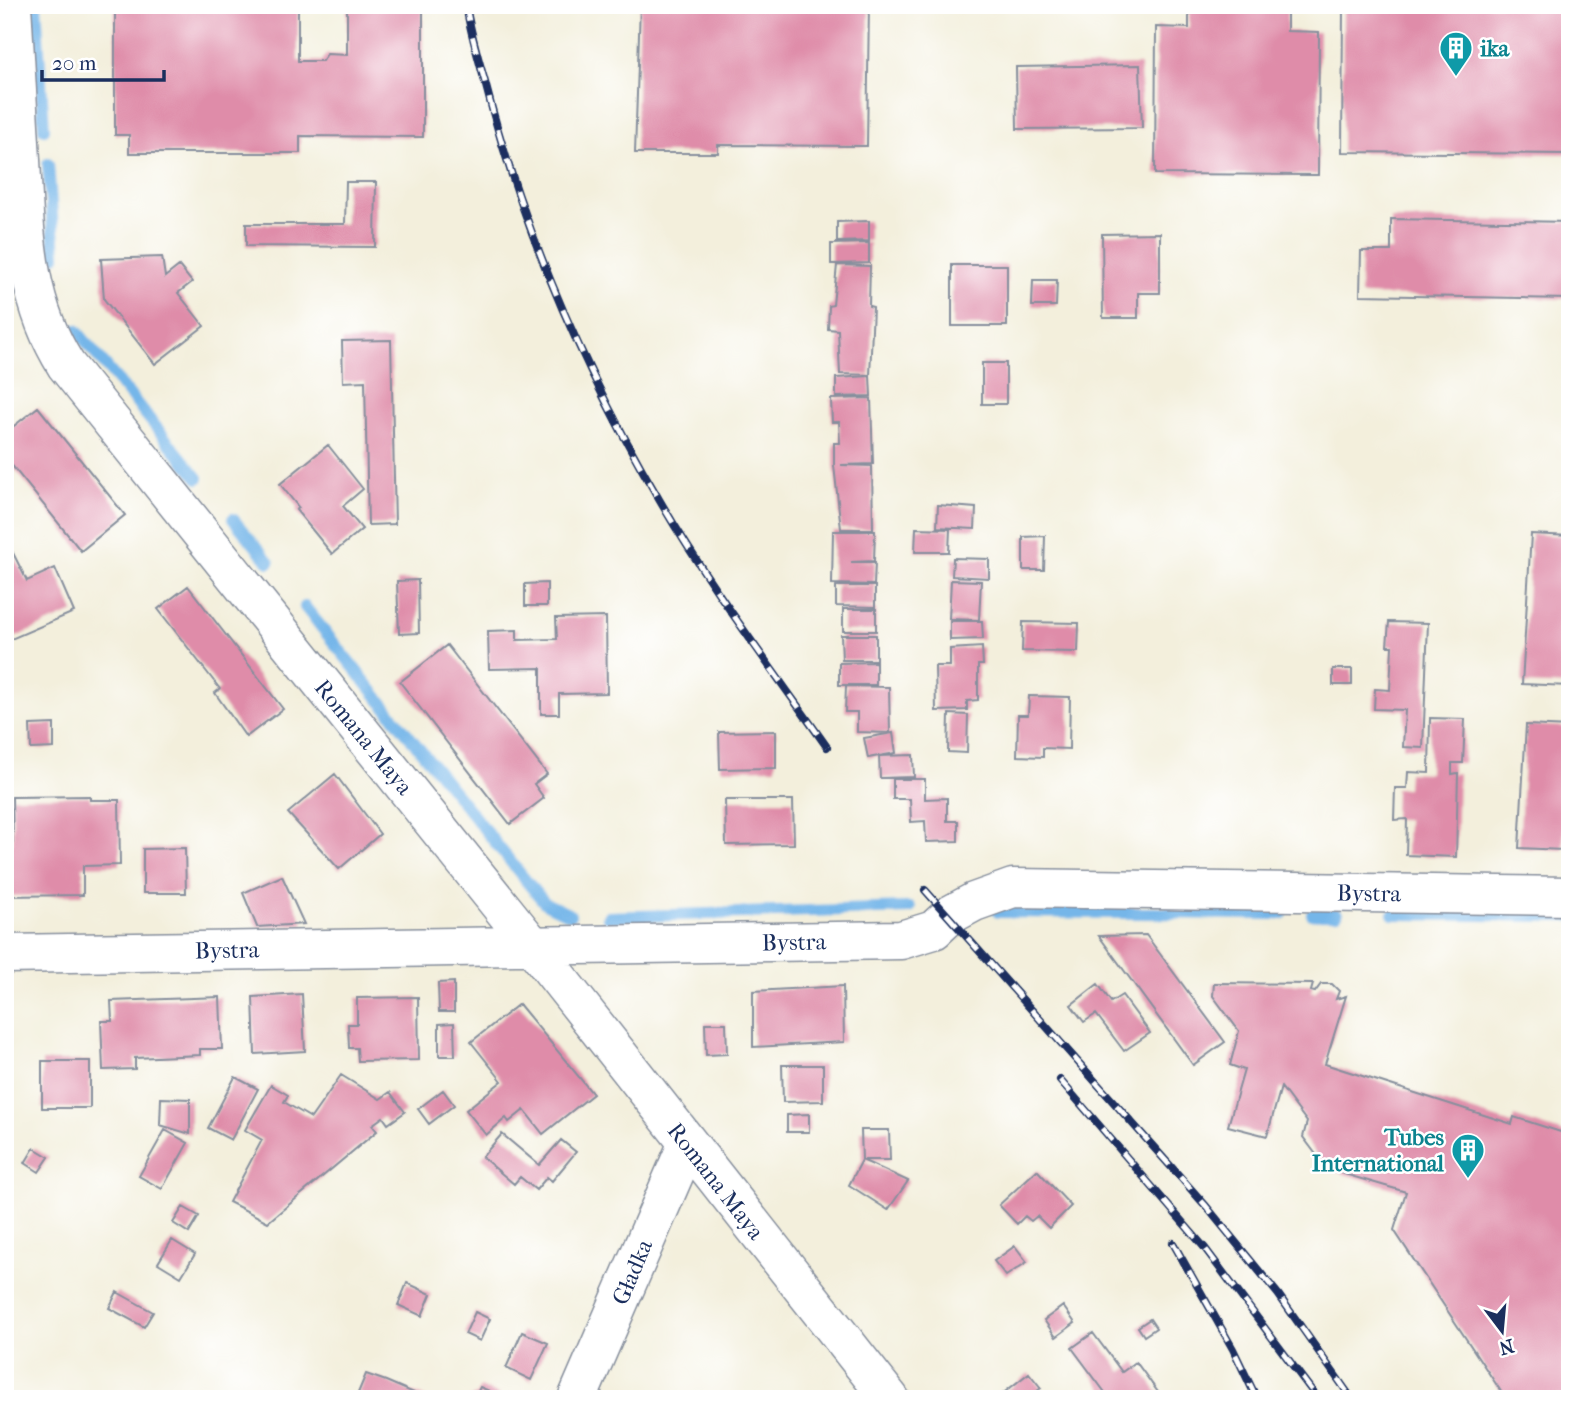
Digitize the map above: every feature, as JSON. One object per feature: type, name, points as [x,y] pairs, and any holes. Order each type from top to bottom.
[{"type":"street","name":"Romana Maya","points":[[12,5],[27,248],[32,288],[51,342],[83,387],[532,945],[687,1145],[890,1399]]},
{"type":"street","name":"Bystra","points":[[5,954],[901,940],[934,930],[950,915],[974,902],[1013,888],[1570,896]]},
{"type":"street","name":"Gładka","points":[[577,1399],[687,1145]]},
{"type":"building","points":[[115,5],[304,5],[298,8],[298,61],[322,61],[327,54],[347,55],[347,5],[423,5],[423,137],[300,136],[300,153],[129,153],[129,135],[115,135]]},
{"type":"building","points":[[640,5],[869,5],[867,146],[718,145],[718,153],[635,153]]},
{"type":"building","points":[[1189,5],[1287,5],[1287,31],[1319,32],[1318,175],[1155,174],[1156,27],[1189,28]]},
{"type":"building","name":"ika","points":[[1343,5],[1570,5],[1570,154],[1342,152]]},
{"type":"building","points":[[1140,65],[1142,128],[1017,129],[1016,67]]},
{"type":"building","points":[[346,182],[376,182],[375,247],[246,246],[246,224],[345,224]]},
{"type":"building","points":[[1391,219],[1570,222],[1570,299],[1360,295],[1361,251],[1391,251]]},
{"type":"building","points":[[869,221],[869,241],[837,242],[837,222]]},
{"type":"building","points":[[1160,233],[1160,293],[1138,293],[1138,318],[1103,318],[1102,234]]},
{"type":"building","points":[[869,243],[869,263],[831,264],[831,244]]},
{"type":"building","points":[[162,257],[165,277],[179,266],[192,282],[178,293],[204,326],[155,364],[104,299],[101,259]]},
{"type":"building","points":[[837,265],[870,266],[869,306],[873,307],[870,375],[840,374],[838,330],[828,329],[829,306],[833,305]]},
{"type":"building","points":[[952,265],[1007,265],[1007,326],[952,326]]},
{"type":"building","points":[[1033,280],[1057,280],[1056,306],[1032,306]]},
{"type":"building","points":[[391,340],[395,524],[368,525],[365,381],[343,382],[342,341]]},
{"type":"building","points":[[982,363],[1006,363],[1006,404],[982,404]]},
{"type":"building","points":[[870,376],[871,396],[836,397],[836,378]]},
{"type":"building","points":[[871,398],[873,464],[841,465],[872,466],[873,529],[841,529],[834,465],[834,443],[840,443],[839,422],[832,422],[831,399]]},
{"type":"building","points":[[38,407],[125,515],[81,551],[5,457],[5,433]]},
{"type":"building","points":[[328,445],[363,489],[343,506],[362,529],[332,554],[296,510],[299,508],[280,484]]},
{"type":"building","points":[[938,505],[976,508],[975,529],[937,527]]},
{"type":"building","points":[[916,528],[950,529],[949,552],[915,552]]},
{"type":"building","points":[[833,531],[875,531],[874,561],[851,562],[875,562],[874,585],[832,584]]},
{"type":"building","points":[[1531,534],[1570,536],[1570,686],[1522,684]]},
{"type":"building","points":[[1045,536],[1044,570],[1023,570],[1023,537]]},
{"type":"building","points":[[12,551],[27,581],[55,568],[74,612],[9,640],[5,638],[5,555]]},
{"type":"building","points":[[953,558],[989,559],[989,578],[952,576]]},
{"type":"building","points":[[418,580],[419,633],[399,634],[397,581]]},
{"type":"building","points":[[951,580],[981,581],[979,620],[949,619]]},
{"type":"building","points":[[547,583],[547,606],[525,606],[525,584]]},
{"type":"building","points":[[188,586],[283,709],[246,737],[215,693],[220,689],[158,609]]},
{"type":"building","points":[[836,586],[875,586],[875,607],[836,606]]},
{"type":"building","points":[[843,609],[876,609],[876,631],[843,631]]},
{"type":"building","points":[[606,617],[607,693],[559,694],[559,714],[541,714],[541,668],[489,669],[488,631],[517,630],[517,640],[557,639],[556,618]]},
{"type":"building","points":[[950,621],[982,621],[983,639],[950,640]]},
{"type":"building","points":[[1023,622],[1079,623],[1078,652],[1022,651]]},
{"type":"building","points":[[1389,622],[1428,623],[1423,748],[1403,747],[1405,710],[1374,709],[1375,689],[1390,690],[1392,646],[1387,646]]},
{"type":"building","points":[[841,635],[876,635],[876,660],[842,660]]},
{"type":"building","points":[[447,645],[547,774],[534,784],[544,798],[510,824],[400,682]]},
{"type":"building","points":[[982,647],[983,665],[978,665],[978,700],[967,701],[967,710],[936,711],[935,666],[950,666],[950,649]]},
{"type":"building","points":[[876,662],[876,685],[839,685],[839,663]]},
{"type":"building","points":[[1333,669],[1352,669],[1352,685],[1333,685]]},
{"type":"building","points":[[846,686],[889,687],[890,733],[857,732],[857,712],[845,712]]},
{"type":"building","points":[[1029,696],[1070,697],[1069,749],[1043,748],[1043,757],[1017,756],[1018,715],[1028,715]]},
{"type":"building","points":[[949,714],[968,715],[967,753],[948,752]]},
{"type":"building","points":[[1430,718],[1465,719],[1463,763],[1452,763],[1452,774],[1458,773],[1456,857],[1406,855],[1407,819],[1394,820],[1395,788],[1407,788],[1408,772],[1429,773]]},
{"type":"building","points":[[54,724],[54,748],[31,749],[30,725]]},
{"type":"building","points":[[1526,725],[1570,727],[1570,788],[1566,788],[1563,850],[1519,848]]},
{"type":"building","points":[[776,731],[776,768],[720,769],[719,732]]},
{"type":"building","points":[[893,733],[896,753],[868,758],[864,738]]},
{"type":"building","points":[[913,755],[914,777],[880,778],[879,756]]},
{"type":"building","points":[[335,774],[380,834],[339,869],[288,813]]},
{"type":"building","points":[[893,779],[925,779],[925,799],[947,798],[947,821],[958,821],[958,841],[926,842],[925,821],[911,822],[910,799],[893,799]]},
{"type":"building","points":[[90,796],[90,800],[119,800],[120,865],[83,866],[83,895],[5,896],[5,843],[13,843],[12,797]]},
{"type":"building","points":[[725,800],[793,800],[794,844],[726,845]]},
{"type":"building","points":[[185,848],[186,893],[143,893],[143,849]]},
{"type":"building","points":[[282,876],[304,924],[257,927],[243,893]]},
{"type":"building","points":[[1146,935],[1225,1042],[1193,1065],[1099,936]]},
{"type":"building","points":[[454,982],[454,1012],[439,1012],[438,983]]},
{"type":"building","name":"Tubes International","points":[[1214,983],[1313,984],[1311,991],[1315,992],[1321,984],[1332,984],[1339,991],[1336,999],[1346,996],[1325,1064],[1512,1124],[1514,1117],[1570,1135],[1570,1399],[1504,1396],[1394,1230],[1406,1192],[1327,1169],[1303,1137],[1307,1122],[1281,1087],[1267,1136],[1228,1126],[1244,1070],[1230,1065],[1239,1031],[1213,996]]},
{"type":"building","points":[[1098,984],[1111,1002],[1122,995],[1150,1033],[1124,1051],[1096,1014],[1084,1022],[1071,1005]]},
{"type":"building","points":[[843,986],[844,1042],[753,1047],[753,991]]},
{"type":"building","points":[[302,994],[305,1051],[255,1054],[253,997]]},
{"type":"building","points":[[220,997],[222,1049],[200,1049],[200,1055],[135,1058],[135,1069],[103,1070],[101,1021],[112,1021],[111,1001]]},
{"type":"building","points":[[418,997],[419,1060],[358,1061],[357,1048],[349,1048],[348,1024],[357,1024],[357,998]]},
{"type":"building","points":[[519,1004],[593,1094],[543,1134],[524,1110],[509,1122],[506,1118],[486,1135],[466,1110],[502,1081],[471,1042]]},
{"type":"building","points":[[454,1023],[455,1056],[439,1056],[439,1024]]},
{"type":"building","points":[[705,1023],[726,1023],[727,1054],[706,1055]]},
{"type":"building","points":[[42,1061],[90,1061],[90,1108],[42,1108]]},
{"type":"building","points":[[782,1065],[823,1065],[823,1101],[783,1102]]},
{"type":"building","points":[[341,1075],[380,1099],[390,1092],[405,1112],[388,1124],[383,1117],[372,1125],[377,1131],[268,1222],[229,1202],[262,1140],[245,1130],[271,1085],[288,1095],[284,1102],[311,1118]]},
{"type":"building","points":[[235,1077],[258,1089],[231,1140],[208,1128]]},
{"type":"building","points":[[443,1090],[454,1105],[429,1124],[418,1109]]},
{"type":"building","points":[[161,1098],[190,1099],[190,1134],[160,1125]]},
{"type":"building","points":[[809,1114],[809,1132],[787,1132],[787,1115]]},
{"type":"building","points":[[165,1130],[188,1143],[162,1189],[139,1176]]},
{"type":"building","points":[[861,1130],[889,1130],[890,1160],[862,1160]]},
{"type":"building","points":[[502,1134],[539,1165],[561,1140],[576,1152],[552,1181],[547,1177],[536,1190],[520,1177],[514,1184],[482,1157]]},
{"type":"building","points":[[34,1148],[49,1157],[39,1172],[25,1163]]},
{"type":"building","points":[[862,1160],[908,1181],[888,1210],[849,1185]]},
{"type":"building","points":[[1037,1170],[1071,1206],[1049,1228],[1037,1216],[1031,1221],[1025,1216],[1017,1224],[999,1205]]},
{"type":"building","points":[[183,1207],[199,1216],[189,1233],[173,1223]]},
{"type":"building","points":[[172,1240],[195,1254],[181,1277],[158,1263]]},
{"type":"building","points":[[1015,1246],[1027,1262],[1006,1276],[994,1261]]},
{"type":"building","points":[[407,1283],[431,1294],[422,1316],[398,1305]]},
{"type":"building","points":[[117,1292],[153,1312],[144,1327],[109,1308]]},
{"type":"building","points":[[1063,1306],[1075,1323],[1056,1337],[1044,1320]]},
{"type":"building","points":[[475,1312],[490,1319],[480,1341],[465,1334]]},
{"type":"building","points":[[1150,1319],[1156,1328],[1144,1336],[1138,1327]]},
{"type":"building","points":[[522,1332],[548,1343],[531,1380],[506,1368]]},
{"type":"building","points":[[1093,1333],[1122,1372],[1136,1362],[1163,1399],[1110,1399],[1072,1348]]},
{"type":"building","points":[[1029,1373],[1041,1388],[1031,1396],[1034,1399],[996,1399]]},
{"type":"building","points":[[366,1374],[428,1399],[372,1399],[358,1393]]},
{"type":"building","points":[[480,1387],[508,1399],[468,1399],[476,1395]]},
{"type":"waterway","points":[[36,5],[44,129]]},
{"type":"waterway","points":[[48,164],[55,256]]},
{"type":"waterway","points":[[76,330],[198,478]]},
{"type":"waterway","points":[[233,519],[269,562]]},
{"type":"waterway","points":[[305,607],[545,903],[570,915]]},
{"type":"waterway","points":[[608,917],[910,908]]},
{"type":"waterway","points":[[998,912],[1282,914]]},
{"type":"waterway","points":[[1312,914],[1337,914]]},
{"type":"waterway","points":[[1393,914],[1570,916]]},
{"type":"railway","points":[[466,5],[477,54],[517,191],[581,350],[632,452],[699,564],[827,747]]},
{"type":"railway","points":[[925,890],[1206,1206],[1278,1294],[1352,1399]]},
{"type":"railway","points":[[1060,1080],[1204,1247],[1318,1399]]},
{"type":"railway","points":[[1173,1243],[1233,1349],[1257,1399]]},
{"type":"place","name":"ika","points":[[1456,78]]},
{"type":"place","name":"Tubes International","points":[[1468,1180]]}]
